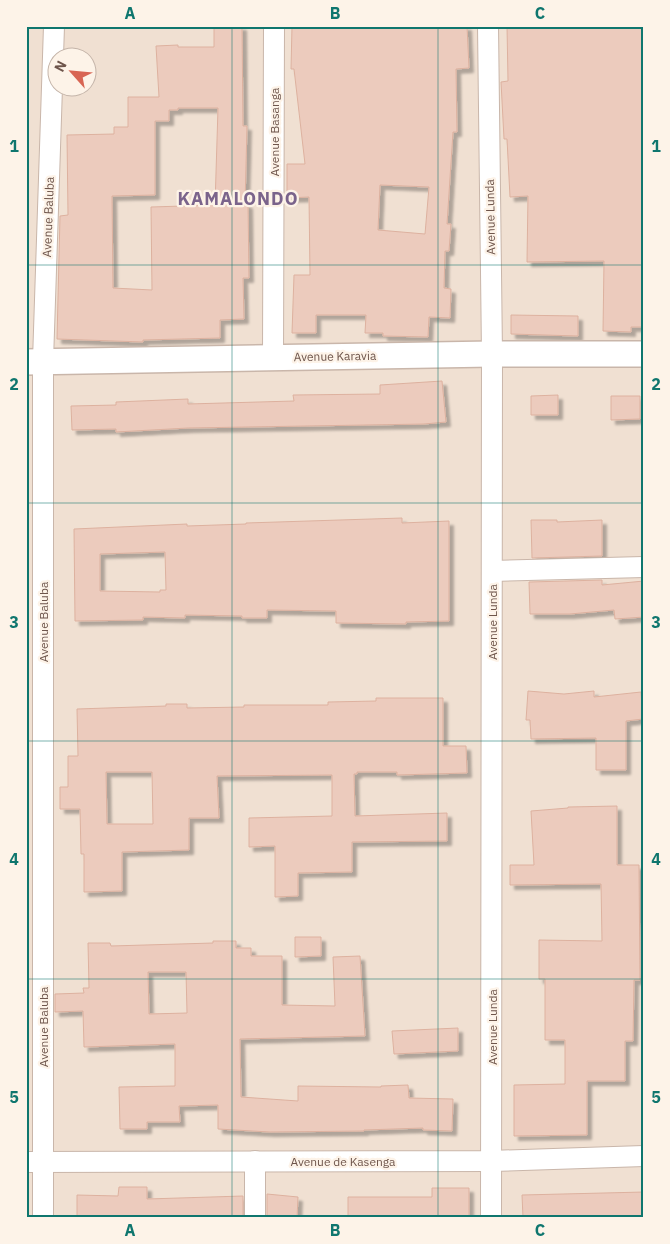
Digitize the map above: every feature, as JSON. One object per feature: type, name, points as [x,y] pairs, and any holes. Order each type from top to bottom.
[{"type":"street","name":"Avenue Baluba","points":[[43,1218],[35,1162],[35,362],[54,26]]},
{"type":"street","name":"Avenue Basanga","points":[[273,357],[274,26]]},
{"type":"street","name":"Avenue Lunda","points":[[488,26],[492,354],[491,1218]]},
{"type":"street","name":"Avenue Karavia","points":[[35,362],[492,354],[644,354]]},
{"type":"street","points":[[492,571],[644,567]]},
{"type":"street","name":"Avenue de Kasenga","points":[[35,1162],[491,1160],[644,1156]]},
{"type":"street","points":[[255,1162],[255,1218]]},
{"type":"shaded area","points":[[26,26],[644,26],[644,1218],[26,1218]]},
{"type":"building","points":[[214,26],[242,26],[243,126],[247,126],[245,204],[248,204],[249,278],[243,278],[244,319],[220,320],[220,338],[143,340],[143,342],[57,339],[60,216],[68,215],[67,135],[114,134],[114,127],[128,127],[128,97],[159,97],[156,46],[214,47]],"holes":[[[178,108],[218,108],[215,205],[151,207],[152,290],[113,288],[112,196],[155,195],[155,121],[169,121],[169,110],[178,110]]]},
{"type":"building","points":[[292,26],[467,26],[469,68],[456,69],[457,132],[453,132],[447,224],[451,224],[449,251],[445,251],[444,288],[451,289],[450,318],[429,317],[428,337],[383,336],[383,333],[365,333],[366,315],[316,315],[316,333],[292,333],[294,275],[310,275],[309,197],[287,198],[287,164],[305,164],[294,69],[291,69]],"holes":[[[380,185],[429,187],[425,234],[378,230]]]},
{"type":"building","points":[[507,26],[644,26],[644,327],[631,327],[631,332],[603,331],[604,261],[527,262],[528,196],[510,197],[507,139],[504,139],[501,82],[508,81]]},
{"type":"building","points":[[511,315],[578,316],[578,336],[511,334]]},
{"type":"building","points":[[442,381],[446,422],[188,428],[116,432],[116,429],[72,430],[71,406],[116,405],[116,402],[188,399],[188,404],[294,401],[293,395],[380,394],[380,385]]},
{"type":"building","points":[[558,395],[558,415],[531,415],[531,396]]},
{"type":"building","points":[[611,396],[640,396],[640,419],[611,420]]},
{"type":"building","points":[[402,518],[402,523],[449,521],[449,621],[406,622],[406,624],[336,623],[336,611],[267,610],[267,618],[185,615],[185,618],[143,617],[143,620],[75,621],[74,529]],"holes":[[[165,552],[166,590],[160,590],[160,592],[100,591],[100,554]]]},
{"type":"building","points":[[531,520],[557,520],[557,522],[602,520],[602,556],[532,558]]},
{"type":"building","points":[[602,580],[602,585],[644,581],[644,617],[615,619],[614,610],[570,614],[530,614],[529,582]]},
{"type":"building","points":[[528,691],[564,694],[594,691],[594,697],[641,692],[643,719],[626,721],[626,770],[596,770],[596,738],[531,739],[530,720],[526,720]]},
{"type":"building","points":[[376,698],[443,698],[443,746],[466,746],[467,773],[397,775],[397,772],[357,772],[357,774],[354,774],[355,816],[447,813],[447,841],[352,842],[352,872],[298,873],[298,896],[275,897],[275,846],[249,847],[249,818],[332,816],[332,775],[217,776],[219,818],[189,818],[189,850],[122,852],[122,891],[84,892],[84,854],[81,854],[80,809],[60,809],[60,787],[68,787],[68,756],[78,756],[77,709],[166,706],[166,704],[187,704],[187,708],[244,707],[244,705],[328,705],[328,702],[376,701]],"holes":[[[106,772],[152,772],[153,824],[107,824]]]},
{"type":"building","points":[[617,806],[617,865],[639,865],[640,980],[634,980],[633,1041],[625,1041],[625,1081],[587,1081],[587,1135],[514,1136],[514,1085],[565,1084],[565,1040],[545,1040],[545,979],[539,979],[539,940],[602,941],[601,884],[510,885],[510,865],[534,865],[531,811],[568,807]]},
{"type":"building","points":[[295,937],[321,937],[321,956],[295,957]]},
{"type":"building","points":[[213,941],[236,941],[236,948],[251,948],[251,956],[282,956],[282,1005],[335,1006],[333,957],[360,956],[365,1036],[240,1039],[241,1097],[298,1101],[298,1086],[381,1087],[408,1085],[409,1098],[453,1099],[452,1131],[423,1130],[423,1128],[270,1132],[218,1129],[218,1105],[179,1106],[180,1122],[147,1122],[147,1129],[120,1129],[119,1087],[175,1086],[175,1044],[84,1047],[83,1011],[55,1012],[55,994],[84,993],[83,988],[89,988],[88,943],[110,943],[111,946],[213,943]],"holes":[[[148,972],[186,972],[187,1013],[149,1014]]]},
{"type":"building","points":[[458,1028],[458,1051],[394,1054],[392,1031]]},
{"type":"building","points":[[119,1187],[147,1187],[147,1199],[243,1196],[243,1218],[77,1218],[77,1195],[118,1196]]},
{"type":"building","points":[[432,1188],[469,1188],[469,1218],[348,1218],[348,1197],[432,1197]]},
{"type":"building","points":[[644,1192],[644,1218],[523,1218],[522,1195]]},
{"type":"building","points":[[267,1194],[298,1197],[297,1218],[267,1218]]},
{"type":"district","name":"KAMALONDO","points":[[238,198]]}]
